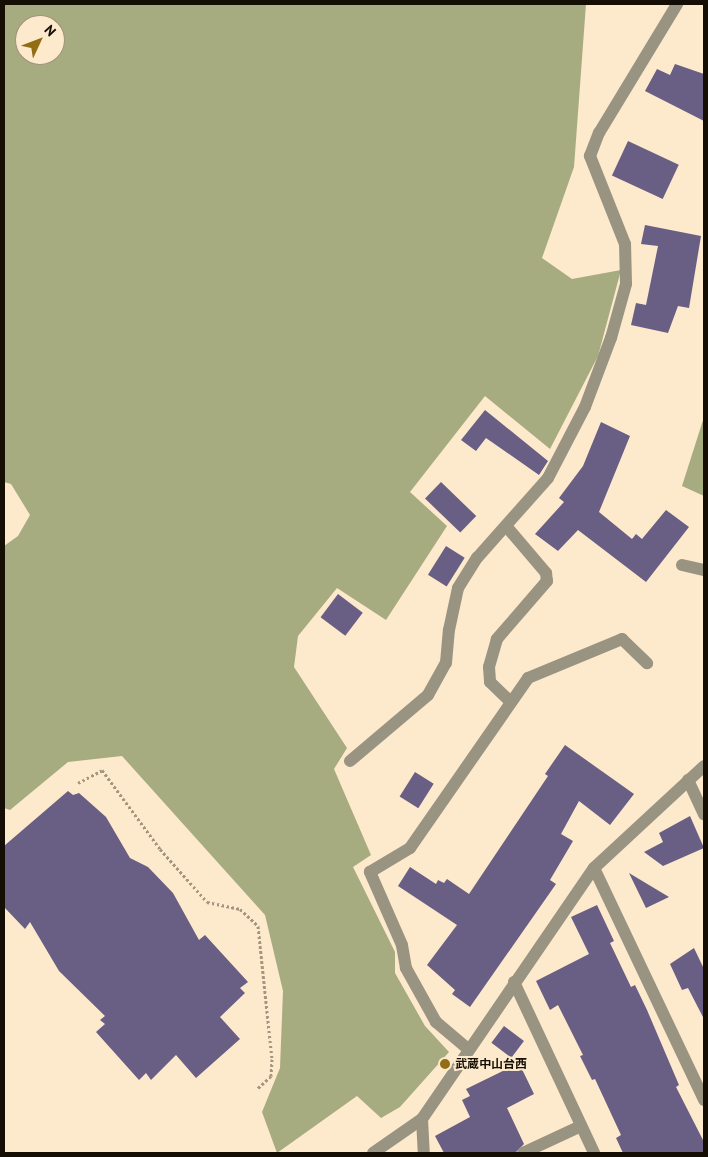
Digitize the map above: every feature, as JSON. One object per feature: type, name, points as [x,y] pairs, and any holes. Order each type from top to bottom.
[{"type":"street","points":[[350,761],[428,695],[446,663],[449,630],[458,588],[478,558],[548,478],[585,408],[611,338],[626,284],[625,244],[590,156],[599,133],[677,4]]},
{"type":"street","points":[[506,526],[546,573],[547,581],[497,639],[490,668],[490,682],[511,702]]},
{"type":"street","points":[[682,565],[704,570]]},
{"type":"street","points":[[468,1049],[436,1022],[406,968],[402,945],[370,872],[410,848],[528,678],[622,638],[647,663]]},
{"type":"street","points":[[373,1153],[422,1119],[468,1049],[594,868],[704,766]]},
{"type":"street","points":[[688,780],[704,814]]},
{"type":"street","points":[[594,868],[704,1100]]},
{"type":"street","points":[[514,982],[594,1153]]},
{"type":"street","points":[[422,1119],[424,1153]]},
{"type":"street","points":[[523,1153],[581,1126]]},
{"type":"path","points":[[78,783],[102,770],[160,849],[207,902],[240,909],[258,926],[272,1059],[271,1076],[257,1089]]},
{"type":"green space","points":[[4,4],[586,4],[574,167],[542,258],[572,279],[621,270],[598,356],[550,449],[485,396],[410,492],[447,526],[386,620],[337,588],[298,636],[294,667],[347,748],[334,769],[371,855],[353,867],[395,952],[395,973],[425,1026],[449,1052],[400,1107],[381,1118],[357,1096],[277,1153],[262,1112],[280,1068],[283,991],[265,915],[122,756],[68,762],[10,810],[4,808],[4,546],[18,536],[30,515],[11,484],[4,482]]},
{"type":"green space","points":[[704,417],[704,496],[682,486]]},
{"type":"building","points":[[675,64],[704,74],[704,121],[645,91],[657,69],[670,75]]},
{"type":"building","points":[[628,141],[679,165],[663,199],[612,175]]},
{"type":"building","points":[[645,225],[701,236],[689,308],[678,306],[668,333],[631,325],[636,303],[646,305],[658,246],[641,244]]},
{"type":"building","points":[[485,410],[548,461],[539,475],[486,438],[476,451],[461,440]]},
{"type":"building","points":[[601,422],[630,436],[599,512],[632,539],[636,534],[642,539],[666,510],[689,527],[646,582],[578,530],[558,551],[535,534],[564,502],[559,498],[583,466]]},
{"type":"building","points":[[441,482],[476,516],[460,533],[425,499]]},
{"type":"building","points":[[446,546],[465,558],[447,586],[428,575]]},
{"type":"building","points":[[338,594],[363,613],[345,636],[321,617]]},
{"type":"building","points":[[565,745],[634,794],[610,825],[579,801],[561,834],[573,841],[550,880],[556,884],[470,1007],[452,994],[455,990],[427,965],[457,925],[398,886],[410,867],[436,884],[438,880],[444,883],[447,879],[469,894],[548,776],[545,774]]},
{"type":"building","points":[[415,772],[434,784],[418,808],[400,797]]},
{"type":"building","points":[[68,791],[73,795],[79,793],[106,817],[130,858],[148,867],[173,893],[199,940],[205,935],[248,982],[240,988],[245,993],[220,1017],[240,1039],[196,1078],[176,1055],[151,1080],[146,1073],[139,1080],[96,1032],[105,1024],[100,1020],[105,1016],[59,971],[30,922],[25,929],[4,907],[4,846]]},
{"type":"building","points":[[690,816],[704,848],[663,866],[644,852],[663,842],[659,833]]},
{"type":"building","points":[[629,873],[669,897],[646,908]]},
{"type":"building","points":[[597,905],[614,941],[610,943],[631,987],[635,985],[647,1010],[679,1085],[676,1087],[704,1142],[704,1153],[623,1153],[616,1138],[621,1135],[595,1079],[592,1080],[580,1056],[583,1055],[558,1005],[550,1010],[536,981],[589,954],[571,917]]},
{"type":"building","points":[[694,948],[704,969],[704,1019],[688,988],[682,990],[670,964]]},
{"type":"building","points":[[504,1026],[524,1041],[511,1058],[491,1043]]},
{"type":"building","points":[[519,1063],[534,1094],[507,1108],[524,1144],[515,1153],[444,1153],[435,1136],[470,1117],[462,1100],[470,1096],[466,1089]]},
{"type":"place","name":"武蔵中山台西","points":[[445,1064]]}]
